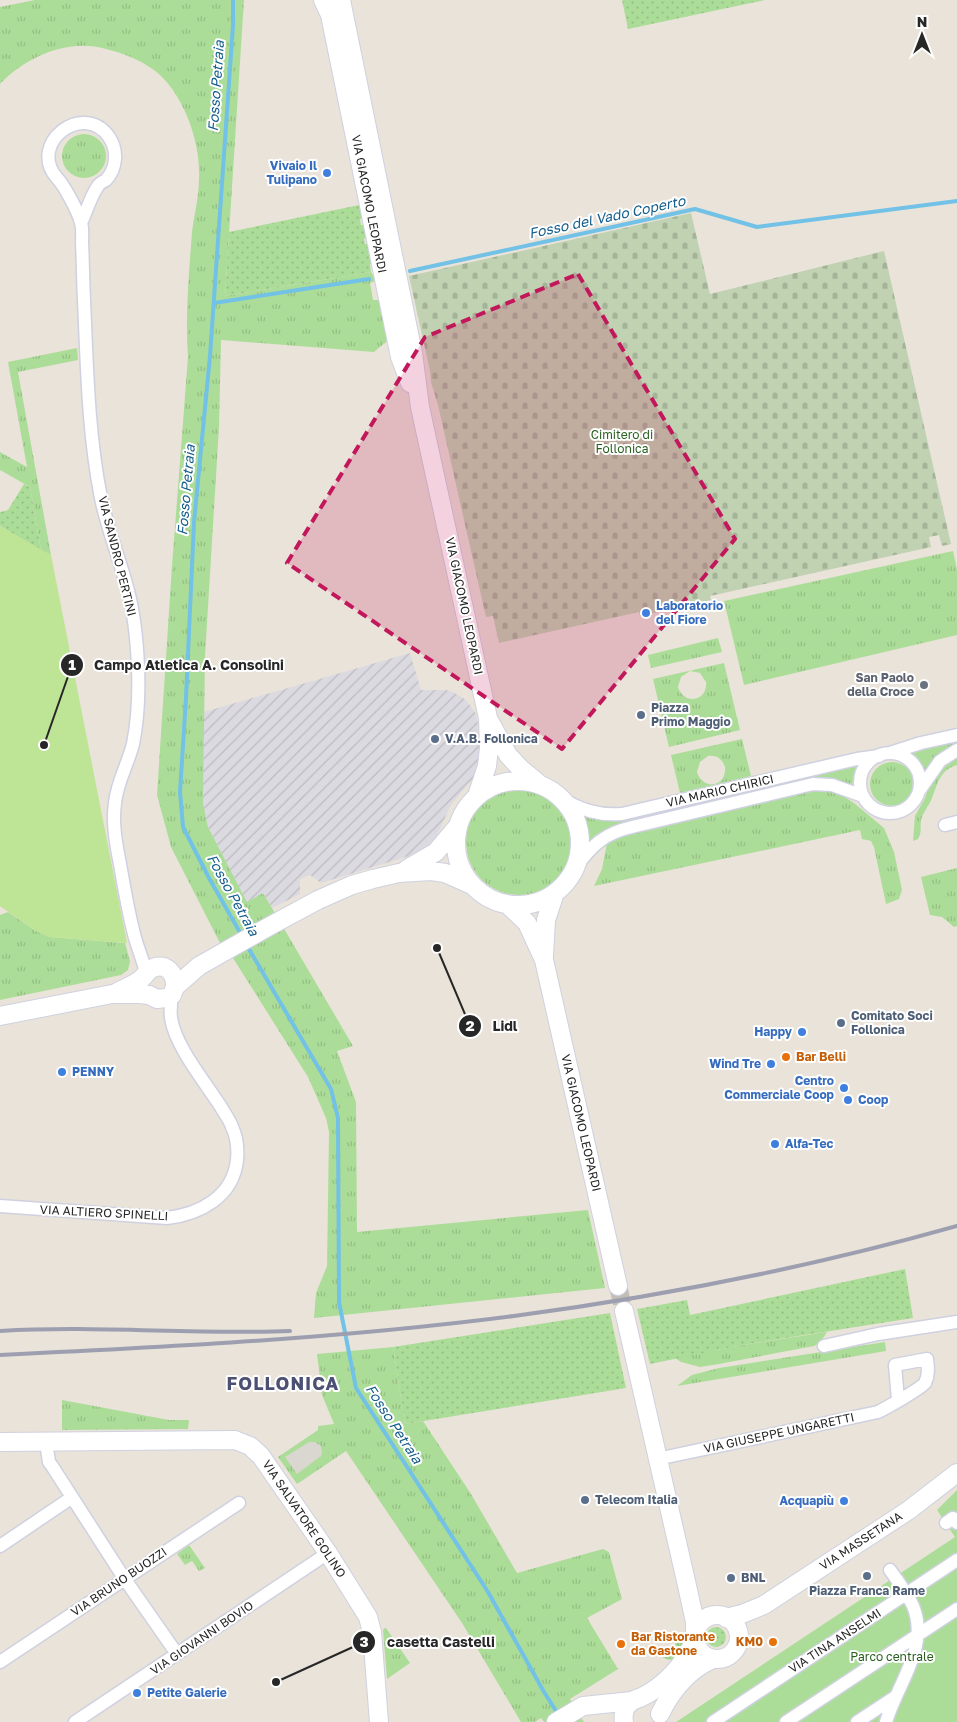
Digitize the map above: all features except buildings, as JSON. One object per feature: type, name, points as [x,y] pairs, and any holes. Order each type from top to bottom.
[{"type":"main road","name":"VIA GIACOMO LEOPARDI","points":[[323,0],[330,15],[400,357],[420,407]]},
{"type":"main road","name":"VIA GIACOMO LEOPARDI","points":[[341,0],[413,353],[420,407],[488,718],[489,748],[487,766],[477,796]]},
{"type":"main road","name":"VIA GIACOMO LEOPARDI","points":[[488,718],[508,755],[521,770],[540,785]]},
{"type":"main road","name":"VIA GIACOMO LEOPARDI","points":[[524,781],[540,785],[548,788],[562,799],[573,814],[579,831],[580,849],[576,867],[563,886],[554,893],[532,904],[515,905],[491,899],[472,885],[462,871],[457,854],[456,836],[458,824],[465,811],[477,796],[491,787],[507,782],[524,781]]},
{"type":"main road","points":[[399,873],[436,852],[458,824]]},
{"type":"main road","points":[[0,1016],[112,994],[200,966],[318,900],[373,879],[399,873],[437,871],[472,885]]},
{"type":"main road","name":"VIA GIACOMO LEOPARDI","points":[[544,960],[546,920],[553,903],[554,893]]},
{"type":"main road","name":"VIA GIACOMO LEOPARDI","points":[[507,904],[527,923],[544,960],[618,1286]]},
{"type":"main road","points":[[112,994],[149,995],[162,999],[162,978]]},
{"type":"main road","points":[[624,1311],[686,1581],[695,1636],[700,1652],[713,1659]]},
{"type":"main road","name":"VIA SALVATORE GOLINO","points":[[0,1442],[235,1440],[244,1443],[256,1451],[328,1553],[363,1608],[370,1624],[379,1722]]},
{"type":"main road","name":"VIA MASSETANA","points":[[723,1617],[742,1614],[764,1605],[909,1510],[957,1474]]},
{"type":"main road","points":[[660,1718],[666,1702],[682,1681],[696,1668],[713,1659],[731,1654],[738,1644],[739,1637],[735,1626],[704,1604],[686,1581]]},
{"type":"main road","name":"VIA MASSETANA","points":[[739,1637],[745,1626],[764,1605]]},
{"type":"main road","points":[[570,1715],[601,1712],[624,1722],[624,1711],[636,1700],[651,1692],[674,1672],[688,1654],[700,1623],[715,1616],[723,1617]]},
{"type":"main road","points":[[570,1715],[590,1704],[648,1699],[655,1704],[660,1718]]},
{"type":"street","name":"VIA SANDRO PERTINI","points":[[81,223],[98,186],[112,170],[115,160],[113,145],[104,132],[95,126],[85,123],[65,128],[51,144],[49,154],[50,165],[54,174],[61,182],[81,223],[89,398],[95,460],[102,501],[131,605],[138,667],[136,728],[130,754],[116,794],[114,821],[125,893],[136,944],[151,959],[162,978]]},
{"type":"street","name":"VIA MARIO CHIRICI","points":[[562,799],[600,815],[622,814],[884,754],[957,735]]},
{"type":"street","name":"VIA MARIO CHIRICI","points":[[884,754],[869,762],[862,772],[860,784],[863,796],[874,809],[892,813],[899,812],[910,805],[940,761],[957,750]]},
{"type":"street","points":[[884,754],[905,757],[913,765],[920,780],[919,791]]},
{"type":"street","name":"VIA MARIO CHIRICI","points":[[576,867],[590,849],[601,839],[626,828],[813,784],[832,785],[863,796]]},
{"type":"street","name":"VIA ALTIERO SPINELLI","points":[[0,1206],[167,1218],[195,1211],[213,1203],[228,1188],[236,1168],[238,1148],[232,1126],[182,1047],[171,1019],[162,978]]},
{"type":"street","points":[[824,1346],[878,1334],[957,1322]]},
{"type":"street","name":"VIA GIUSEPPE UNGARETTI","points":[[657,1459],[878,1412],[898,1400]]},
{"type":"street","points":[[46,1442],[49,1462],[71,1498],[177,1654]]},
{"type":"street","points":[[0,1546],[71,1498]]},
{"type":"street","name":"VIA BRUNO BUOZZI","points":[[0,1662],[238,1503]]},
{"type":"street","name":"VIA GIOVANNI BOVIO","points":[[75,1722],[328,1553]]},
{"type":"street","name":"VIA TINA ANSELMI","points":[[713,1722],[957,1560]]},
{"type":"street","points":[[886,1722],[914,1654],[918,1635],[912,1604],[890,1570]]},
{"type":"street","points":[[786,1722],[957,1609]]},
{"type":"street","points":[[857,1722],[895,1697]]},
{"type":"highlighted area","points":[[578,274],[735,539],[562,749],[287,563],[425,337]]},
{"type":"shaded area","points":[[410,653],[421,690],[446,690],[453,692],[466,700],[476,714],[480,767],[476,777],[451,805],[436,837],[419,853],[321,883],[310,875],[300,879],[300,894],[272,908],[263,893],[247,902],[208,827],[203,803],[204,712]]},
{"type":"shaded area","points":[[309,1442],[315,1442],[321,1446],[321,1456],[297,1474],[285,1457]]},
{"type":"green space","points":[[35,0],[244,0],[225,296],[371,272],[376,281],[370,283],[373,300],[379,300],[387,341],[374,352],[221,340],[219,427],[205,656],[203,803],[208,827],[247,902],[263,893],[353,1046],[337,1051],[356,1102],[357,1232],[588,1210],[605,1288],[314,1318],[316,1293],[327,1266],[329,1132],[326,1118],[308,1077],[233,958],[220,943],[171,847],[157,795],[188,357],[187,310],[192,232],[199,186],[199,165],[194,135],[182,105],[165,80],[149,66],[106,49],[92,46],[77,46],[48,52],[10,74],[0,84],[0,7]]},
{"type":"green space","points":[[622,0],[765,0],[628,29]]},
{"type":"green space","points":[[84,134],[96,138],[102,144],[106,156],[102,168],[96,174],[84,178],[72,174],[66,168],[62,156],[66,144],[72,138]]},
{"type":"green space","points":[[364,204],[367,216],[360,219],[361,225],[368,225],[371,237],[364,239],[365,244],[372,244],[376,263],[370,264],[371,272],[225,296],[229,232]]},
{"type":"green space","name":"Cimitero di Follonica","points":[[691,213],[710,294],[884,251],[951,544],[942,546],[939,535],[929,537],[931,547],[710,596],[711,600],[640,616],[639,612],[499,643],[493,616],[486,617],[438,405],[431,382],[409,276]]},
{"type":"green space","points":[[77,348],[78,360],[18,372],[51,555],[41,550],[30,487],[0,470],[0,452],[27,467],[8,362]]},
{"type":"green space","points":[[24,484],[30,487],[41,550],[0,526],[0,512],[8,510]]},
{"type":"green space","points":[[0,526],[51,555],[127,943],[50,937],[36,931],[0,906]]},
{"type":"green space","points":[[953,551],[957,570],[957,635],[744,685],[724,601]]},
{"type":"green space","points":[[718,638],[722,652],[651,668],[648,655]]},
{"type":"green space","points":[[724,663],[740,730],[669,747],[653,679]],"holes":[[[690,671],[700,673],[706,682],[706,688],[703,693],[695,699],[685,697],[678,687],[681,677]]]},
{"type":"green space","points":[[742,739],[751,776],[680,793],[671,755]],"holes":[[[708,756],[719,758],[725,767],[725,774],[722,779],[714,784],[704,782],[697,772],[700,762]]]},
{"type":"green space","points":[[957,739],[957,745],[932,762],[925,771],[917,758],[908,751]]},
{"type":"green space","points":[[957,756],[957,765],[947,770],[940,778],[922,817],[919,837],[913,841],[915,816],[935,773]]},
{"type":"green space","points":[[892,762],[904,766],[910,772],[914,784],[910,796],[904,802],[892,806],[880,802],[874,796],[870,784],[874,772],[880,766]]},
{"type":"green space","points":[[858,763],[854,772],[852,788],[834,781],[586,845],[581,814],[592,818],[608,820]]},
{"type":"green space","points":[[519,789],[539,793],[557,804],[568,822],[572,842],[568,862],[557,880],[539,891],[519,895],[499,891],[481,880],[470,862],[466,842],[470,822],[481,804],[499,793]]},
{"type":"green space","points":[[812,790],[838,793],[854,803],[884,828],[894,852],[902,890],[899,899],[886,904],[874,847],[871,841],[862,839],[860,830],[594,886],[602,869],[607,843],[616,837]]},
{"type":"green space","points":[[957,868],[957,926],[954,927],[942,917],[930,915],[921,877]]},
{"type":"green space","points":[[8,912],[36,931],[50,937],[125,943],[130,961],[128,970],[121,975],[0,1000],[0,915]]},
{"type":"green space","points":[[905,1269],[913,1318],[742,1345],[650,1364],[637,1309],[687,1300],[690,1315]]},
{"type":"green space","points":[[610,1313],[626,1388],[405,1424],[393,1347]]},
{"type":"green space","points":[[827,1332],[820,1343],[814,1346],[719,1364],[700,1367],[681,1362],[675,1358],[742,1345]]},
{"type":"green space","points":[[885,1342],[886,1351],[677,1386],[692,1375],[719,1368]]},
{"type":"green space","points":[[393,1347],[405,1424],[423,1421],[471,1494],[517,1573],[603,1549],[609,1552],[622,1599],[587,1618],[618,1669],[570,1699],[584,1722],[544,1722],[541,1718],[535,1722],[521,1722],[462,1623],[346,1451],[297,1484],[278,1457],[318,1430],[318,1426],[334,1424],[322,1395],[317,1354]]},
{"type":"green space","points":[[62,1400],[169,1420],[189,1420],[188,1429],[62,1430]]},
{"type":"green space","name":"Parco centrale","points":[[957,1490],[957,1722],[676,1722],[955,1537],[937,1510]]},
{"type":"green space","points":[[189,1545],[205,1568],[199,1571],[192,1561],[185,1565],[177,1554]]},
{"type":"green space","points":[[716,1627],[723,1630],[726,1637],[723,1644],[716,1647],[709,1644],[706,1637],[709,1630]]},
{"type":"green space","points":[[385,1628],[410,1663],[387,1679],[383,1630]]},
{"type":"green space","points":[[687,1631],[682,1650],[675,1659],[670,1660],[658,1653],[674,1645]]},
{"type":"waterway","name":"Fosso Petraia","points":[[233,0],[233,25],[210,356],[194,522],[180,792],[183,827],[242,936]]},
{"type":"waterway","name":"Fosso del Vado Coperto","points":[[410,271],[695,209],[757,227],[957,201]]},
{"type":"waterway","name":"Fosso del Vado Coperto","points":[[214,303],[369,279]]},
{"type":"waterway","name":"Fosso Petraia","points":[[246,944],[331,1089],[338,1118],[339,1302],[356,1388],[488,1592],[558,1714]]},
{"type":"tunnel","points":[[618,1286],[624,1311]]},
{"type":"railway","points":[[0,1355],[322,1336],[514,1316],[682,1290],[737,1279],[848,1255],[957,1226]]},
{"type":"railway","points":[[0,1331],[36,1329],[217,1332],[290,1331]]},
{"type":"place","name":"Vivaio Il Tulipano","points":[[327,173]]},
{"type":"place","name":"Laboratorio del Fiore","points":[[646,613]]},
{"type":"place","name":"San Paolo della Croce","points":[[924,685]]},
{"type":"place","name":"Piazza Primo Maggio","points":[[641,715]]},
{"type":"place","name":"V.A.B. Follonica","points":[[435,739]]},
{"type":"place","name":"Campo Atletica A. Consolini","points":[[44,745]]},
{"type":"place","name":"Lidl","points":[[437,948]]},
{"type":"place","name":"Comitato Soci Follonica","points":[[841,1023]]},
{"type":"place","name":"Happy","points":[[802,1032]]},
{"type":"place","name":"Bar Belli","points":[[786,1057]]},
{"type":"place","name":"Wind Tre","points":[[771,1064]]},
{"type":"place","name":"PENNY","points":[[62,1072]]},
{"type":"place","name":"Centro Commerciale Coop","points":[[844,1088]]},
{"type":"place","name":"Coop","points":[[848,1100]]},
{"type":"place","name":"Alfa-Tec","points":[[775,1144]]},
{"type":"place","name":"Telecom Italia","points":[[585,1500]]},
{"type":"place","name":"Acquapiù","points":[[844,1501]]},
{"type":"place","name":"Piazza Franca Rame","points":[[867,1576]]},
{"type":"place","name":"BNL","points":[[731,1578]]},
{"type":"place","name":"KM0","points":[[773,1642]]},
{"type":"place","name":"Bar Ristorante da Gastone","points":[[621,1644]]},
{"type":"place","name":"casetta Castelli","points":[[276,1682]]},
{"type":"place","name":"Petite Galerie","points":[[137,1693]]},
{"type":"district","name":"FOLLONICA","points":[[283,1384]]}]
